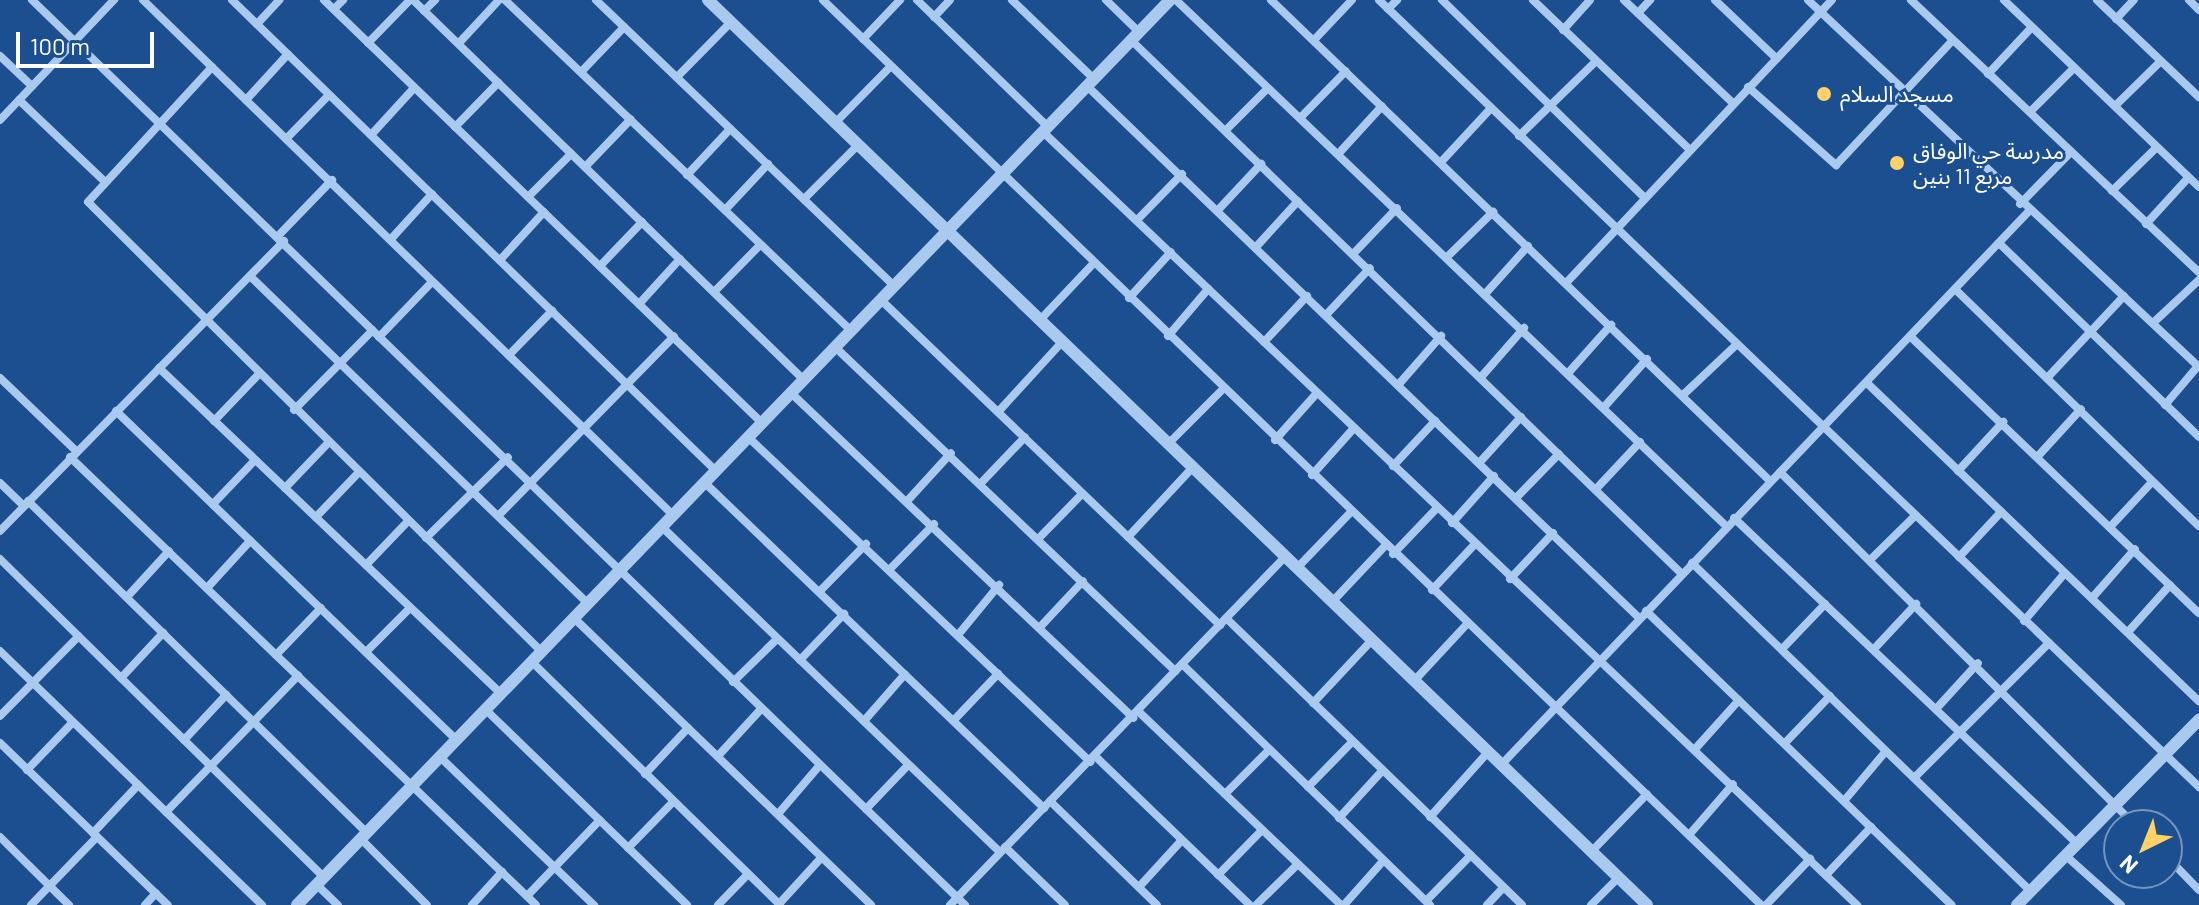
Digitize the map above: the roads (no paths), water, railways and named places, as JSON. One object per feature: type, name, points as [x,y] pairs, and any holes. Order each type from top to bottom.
[{"type":"street","points":[[32,0],[281,238],[376,334],[508,457],[733,682],[965,905]]},
{"type":"street","points":[[0,120],[114,0]]},
{"type":"street","points":[[143,0],[332,180],[432,282],[673,515]]},
{"type":"street","points":[[232,0],[716,471]]},
{"type":"street","points":[[257,24],[279,0]]},
{"type":"street","points":[[324,0],[762,423]]},
{"type":"street","points":[[334,9],[343,0]]},
{"type":"street","points":[[368,43],[412,0],[804,380]]},
{"type":"street","points":[[424,11],[435,0]]},
{"type":"street","points":[[459,43],[502,0],[582,71],[851,331]]},
{"type":"street","points":[[596,0],[894,286]]},
{"type":"street","points":[[708,0],[1647,905]]},
{"type":"street","points":[[823,0],[1000,176],[1763,905],[1810,859]]},
{"type":"street","points":[[863,39],[900,0]]},
{"type":"street","points":[[917,0],[1208,289],[1510,579],[1696,748],[1857,905]]},
{"type":"street","points":[[934,17],[950,0]]},
{"type":"street","points":[[1012,0],[1090,83],[1435,421],[1553,533],[1785,743],[1951,905]]},
{"type":"street","points":[[1106,0],[1135,36],[1226,130],[1682,574]]},
{"type":"street","points":[[297,905],[1173,0],[1449,255],[1726,526]]},
{"type":"street","points":[[1271,0],[1684,394],[1770,481]]},
{"type":"street","points":[[1314,40],[1352,0]]},
{"type":"street","points":[[1379,0],[2199,787]]},
{"type":"street","points":[[1388,9],[1397,0]]},
{"type":"street","points":[[1442,0],[1645,198]]},
{"type":"street","points":[[1533,0],[1689,149]]},
{"type":"street","points":[[1563,30],[1590,0]]},
{"type":"street","points":[[1624,0],[1733,103]]},
{"type":"street","points":[[1638,13],[1650,0]]},
{"type":"street","points":[[1715,0],[1776,58]]},
{"type":"street","points":[[1808,0],[2020,204],[2198,366],[2165,405]]},
{"type":"street","points":[[1567,282],[1832,0]]},
{"type":"street","points":[[1911,0],[2199,272]]},
{"type":"street","points":[[2004,0],[2199,187]]},
{"type":"street","points":[[2097,0],[2199,97]]},
{"type":"street","points":[[2116,19],[2134,0]]},
{"type":"street","points":[[2189,0],[2199,10]]},
{"type":"street","points":[[677,77],[731,22]]},
{"type":"street","points":[[582,71],[624,27]]},
{"type":"street","points":[[1988,74],[2032,27]]},
{"type":"street","points":[[1748,87],[1836,165],[1952,41]]},
{"type":"street","points":[[246,100],[288,54]]},
{"type":"street","points":[[0,56],[32,86]]},
{"type":"street","points":[[1519,136],[1595,62]]},
{"type":"street","points":[[2115,106],[2160,62]]},
{"type":"street","points":[[834,124],[891,66]]},
{"type":"street","points":[[212,67],[104,181],[88,202],[204,322],[542,652]]},
{"type":"street","points":[[2030,112],[2074,68]]},
{"type":"street","points":[[1301,117],[1346,71]]},
{"type":"street","points":[[455,127],[498,83]]},
{"type":"street","points":[[371,135],[414,88]]},
{"type":"street","points":[[1226,130],[1268,88]]},
{"type":"street","points":[[287,138],[329,95]]},
{"type":"street","points":[[19,100],[104,181]]},
{"type":"street","points":[[1340,152],[1382,106]]},
{"type":"street","points":[[1442,161],[1491,108]]},
{"type":"street","points":[[585,167],[631,119]]},
{"type":"street","points":[[687,175],[730,129]]},
{"type":"street","points":[[804,199],[857,146]]},
{"type":"street","points":[[2112,191],[2156,148]]},
{"type":"street","points":[[2020,204],[2071,152]]},
{"type":"street","points":[[528,197],[571,154]]},
{"type":"street","points":[[725,210],[768,164]]},
{"type":"street","points":[[1219,209],[1261,164]]},
{"type":"street","points":[[1138,219],[1182,174]]},
{"type":"street","points":[[2146,224],[2188,178]]},
{"type":"street","points":[[0,531],[250,276],[332,180]]},
{"type":"street","points":[[391,239],[432,194]]},
{"type":"street","points":[[1256,247],[1298,201]]},
{"type":"street","points":[[1354,253],[1397,208]]},
{"type":"street","points":[[1502,764],[1553,706],[1912,338],[2029,211]]},
{"type":"street","points":[[500,260],[544,212]]},
{"type":"street","points":[[1449,255],[1493,212]]},
{"type":"street","points":[[600,266],[642,222]]},
{"type":"street","points":[[2000,244],[2199,437]]},
{"type":"street","points":[[715,291],[760,245]]},
{"type":"street","points":[[1486,293],[1528,246]]},
{"type":"street","points":[[1129,298],[1171,252]]},
{"type":"street","points":[[639,304],[680,259]]},
{"type":"street","points":[[1040,320],[1093,264]]},
{"type":"street","points":[[1326,315],[1370,268]]},
{"type":"street","points":[[250,276],[476,491],[588,603]]},
{"type":"street","points":[[2153,323],[2199,280]]},
{"type":"street","points":[[294,410],[432,282]]},
{"type":"street","points":[[1168,336],[1208,289]]},
{"type":"street","points":[[1957,291],[2199,526]]},
{"type":"street","points":[[1264,342],[1307,296]]},
{"type":"street","points":[[2048,377],[2124,296]]},
{"type":"street","points":[[881,300],[1128,537],[1313,703],[1522,905]]},
{"type":"street","points":[[509,355],[552,311]]},
{"type":"street","points":[[1570,371],[1611,325]]},
{"type":"street","points":[[1482,376],[1524,328]]},
{"type":"street","points":[[499,515],[674,336]]},
{"type":"street","points":[[1399,384],[1441,336]]},
{"type":"street","points":[[1912,338],[2039,455],[2199,613]]},
{"type":"street","points":[[999,411],[1062,342]]},
{"type":"street","points":[[1684,394],[1736,345]]},
{"type":"street","points":[[835,347],[982,482],[1083,581],[1269,750],[1428,903],[1471,855]]},
{"type":"street","points":[[1605,406],[1647,359]]},
{"type":"street","points":[[159,368],[501,694]]},
{"type":"street","points":[[214,421],[258,375]]},
{"type":"street","points":[[0,378],[169,551],[536,905]]},
{"type":"street","points":[[1867,383],[2199,701]]},
{"type":"street","points":[[1169,443],[1223,389]]},
{"type":"street","points":[[791,393],[909,499],[1342,905],[1383,861]]},
{"type":"street","points":[[1275,440],[1317,393]]},
{"type":"street","points":[[2039,455],[2081,409]]},
{"type":"street","points":[[116,411],[457,740]]},
{"type":"street","points":[[1480,462],[1521,417]]},
{"type":"street","points":[[1393,466],[1435,421]]},
{"type":"street","points":[[1958,471],[2003,422]]},
{"type":"street","points":[[1312,475],[1354,428]]},
{"type":"street","points":[[748,437],[866,544],[998,674],[1250,905]]},
{"type":"street","points":[[982,482],[1025,437]]},
{"type":"street","points":[[1597,488],[1640,442]]},
{"type":"street","points":[[285,488],[328,443]]},
{"type":"street","points":[[909,499],[951,453]]},
{"type":"street","points":[[1517,497],[1559,454]]},
{"type":"street","points":[[426,538],[508,457]]},
{"type":"street","points":[[213,504],[255,460]]},
{"type":"street","points":[[1128,537],[1193,467]]},
{"type":"street","points":[[1780,472],[1978,663],[2119,809]]},
{"type":"street","points":[[316,517],[358,473]]},
{"type":"street","points":[[1452,523],[1494,476]]},
{"type":"street","points":[[2111,526],[2152,482]]},
{"type":"street","points":[[0,483],[127,597],[253,721],[427,905]]},
{"type":"street","points":[[705,483],[954,720],[1157,905]]},
{"type":"street","points":[[1040,537],[1082,494]]},
{"type":"street","points":[[1393,554],[1437,508]]},
{"type":"street","points":[[1298,567],[1351,512]]},
{"type":"street","points":[[1959,557],[2001,512]]},
{"type":"street","points":[[1870,560],[1916,515]]},
{"type":"street","points":[[1734,518],[2077,843]]},
{"type":"street","points":[[366,565],[408,521]]},
{"type":"street","points":[[890,569],[934,524]]},
{"type":"street","points":[[662,527],[908,765],[1065,905]]},
{"type":"street","points":[[1510,579],[1553,533]]},
{"type":"street","points":[[207,588],[250,541]]},
{"type":"street","points":[[820,591],[866,544]]},
{"type":"street","points":[[1432,590],[1474,545]]},
{"type":"street","points":[[1332,602],[1385,546]]},
{"type":"street","points":[[2092,598],[2135,549]]},
{"type":"street","points":[[127,597],[169,551]]},
{"type":"street","points":[[950,905],[1286,556]]},
{"type":"street","points":[[0,559],[209,765],[320,881],[338,905]]},
{"type":"street","points":[[1692,563],[1914,778],[2025,900],[2114,804],[2198,724]]},
{"type":"street","points":[[2024,621],[2065,573]]},
{"type":"street","points":[[1042,625],[1083,581]]},
{"type":"street","points":[[958,635],[999,585]]},
{"type":"street","points":[[2128,632],[2170,585]]},
{"type":"street","points":[[1783,648],[1825,604]]},
{"type":"street","points":[[1874,649],[1916,604]]},
{"type":"street","points":[[276,655],[321,608]]},
{"type":"street","points":[[366,652],[410,608]]},
{"type":"street","points":[[800,660],[844,614]]},
{"type":"street","points":[[574,618],[871,905]]},
{"type":"street","points":[[1414,681],[1467,624]]},
{"type":"street","points":[[121,678],[163,633]]},
{"type":"street","points":[[0,716],[79,636]]},
{"type":"street","points":[[733,682],[777,639]]},
{"type":"street","points":[[1313,703],[1371,641]]},
{"type":"street","points":[[1914,778],[2049,643]]},
{"type":"street","points":[[0,651],[262,905]]},
{"type":"street","points":[[532,662],[779,904],[821,858]]},
{"type":"street","points":[[1936,709],[1978,663]]},
{"type":"street","points":[[864,721],[905,674]]},
{"type":"street","points":[[954,720],[998,674]]},
{"type":"street","points":[[166,812],[298,676]]},
{"type":"street","points":[[184,740],[226,695]]},
{"type":"street","points":[[1785,743],[1830,696]]},
{"type":"street","points":[[1696,748],[1739,700]]},
{"type":"street","points":[[718,756],[761,709]]},
{"type":"street","points":[[486,710],[687,905]]},
{"type":"street","points":[[27,770],[73,722]]},
{"type":"street","points":[[645,774],[688,728]]},
{"type":"street","points":[[1308,787],[1352,742]]},
{"type":"street","points":[[0,743],[168,905]]},
{"type":"street","points":[[1225,794],[1269,750]]},
{"type":"street","points":[[1430,817],[1489,751]]},
{"type":"street","points":[[1844,801],[1886,751]]},
{"type":"street","points":[[440,757],[594,905]]},
{"type":"street","points":[[866,809],[908,765]]},
{"type":"street","points":[[778,814],[819,766]]},
{"type":"street","points":[[1339,818],[1382,771]]},
{"type":"street","points":[[1689,835],[1733,784]]},
{"type":"street","points":[[31,905],[138,785]]},
{"type":"street","points":[[1592,851],[1647,794]]},
{"type":"street","points":[[628,848],[673,802]]},
{"type":"street","points":[[527,896],[600,820]]},
{"type":"street","points":[[1826,875],[1871,827]]},
{"type":"street","points":[[1218,875],[1262,830]]},
{"type":"street","points":[[0,837],[69,905]]},
{"type":"street","points":[[1139,887],[1181,841]]},
{"type":"street","points":[[2065,855],[2121,905]]},
{"type":"street","points":[[1256,905],[1297,865]]},
{"type":"street","points":[[472,905],[502,872]]},
{"type":"street","points":[[718,905],[748,874]]},
{"type":"street","points":[[2183,874],[2199,890]]},
{"type":"street","points":[[1591,905],[1619,877]]},
{"type":"street","points":[[1487,905],[1503,888]]},
{"type":"street","points":[[145,905],[156,893]]},
{"type":"place","name":"مسجد السلام","points":[[1824,94]]},
{"type":"place","name":"مدرسة حي الوفاق مربع 11 بنين","points":[[1897,163]]}]
